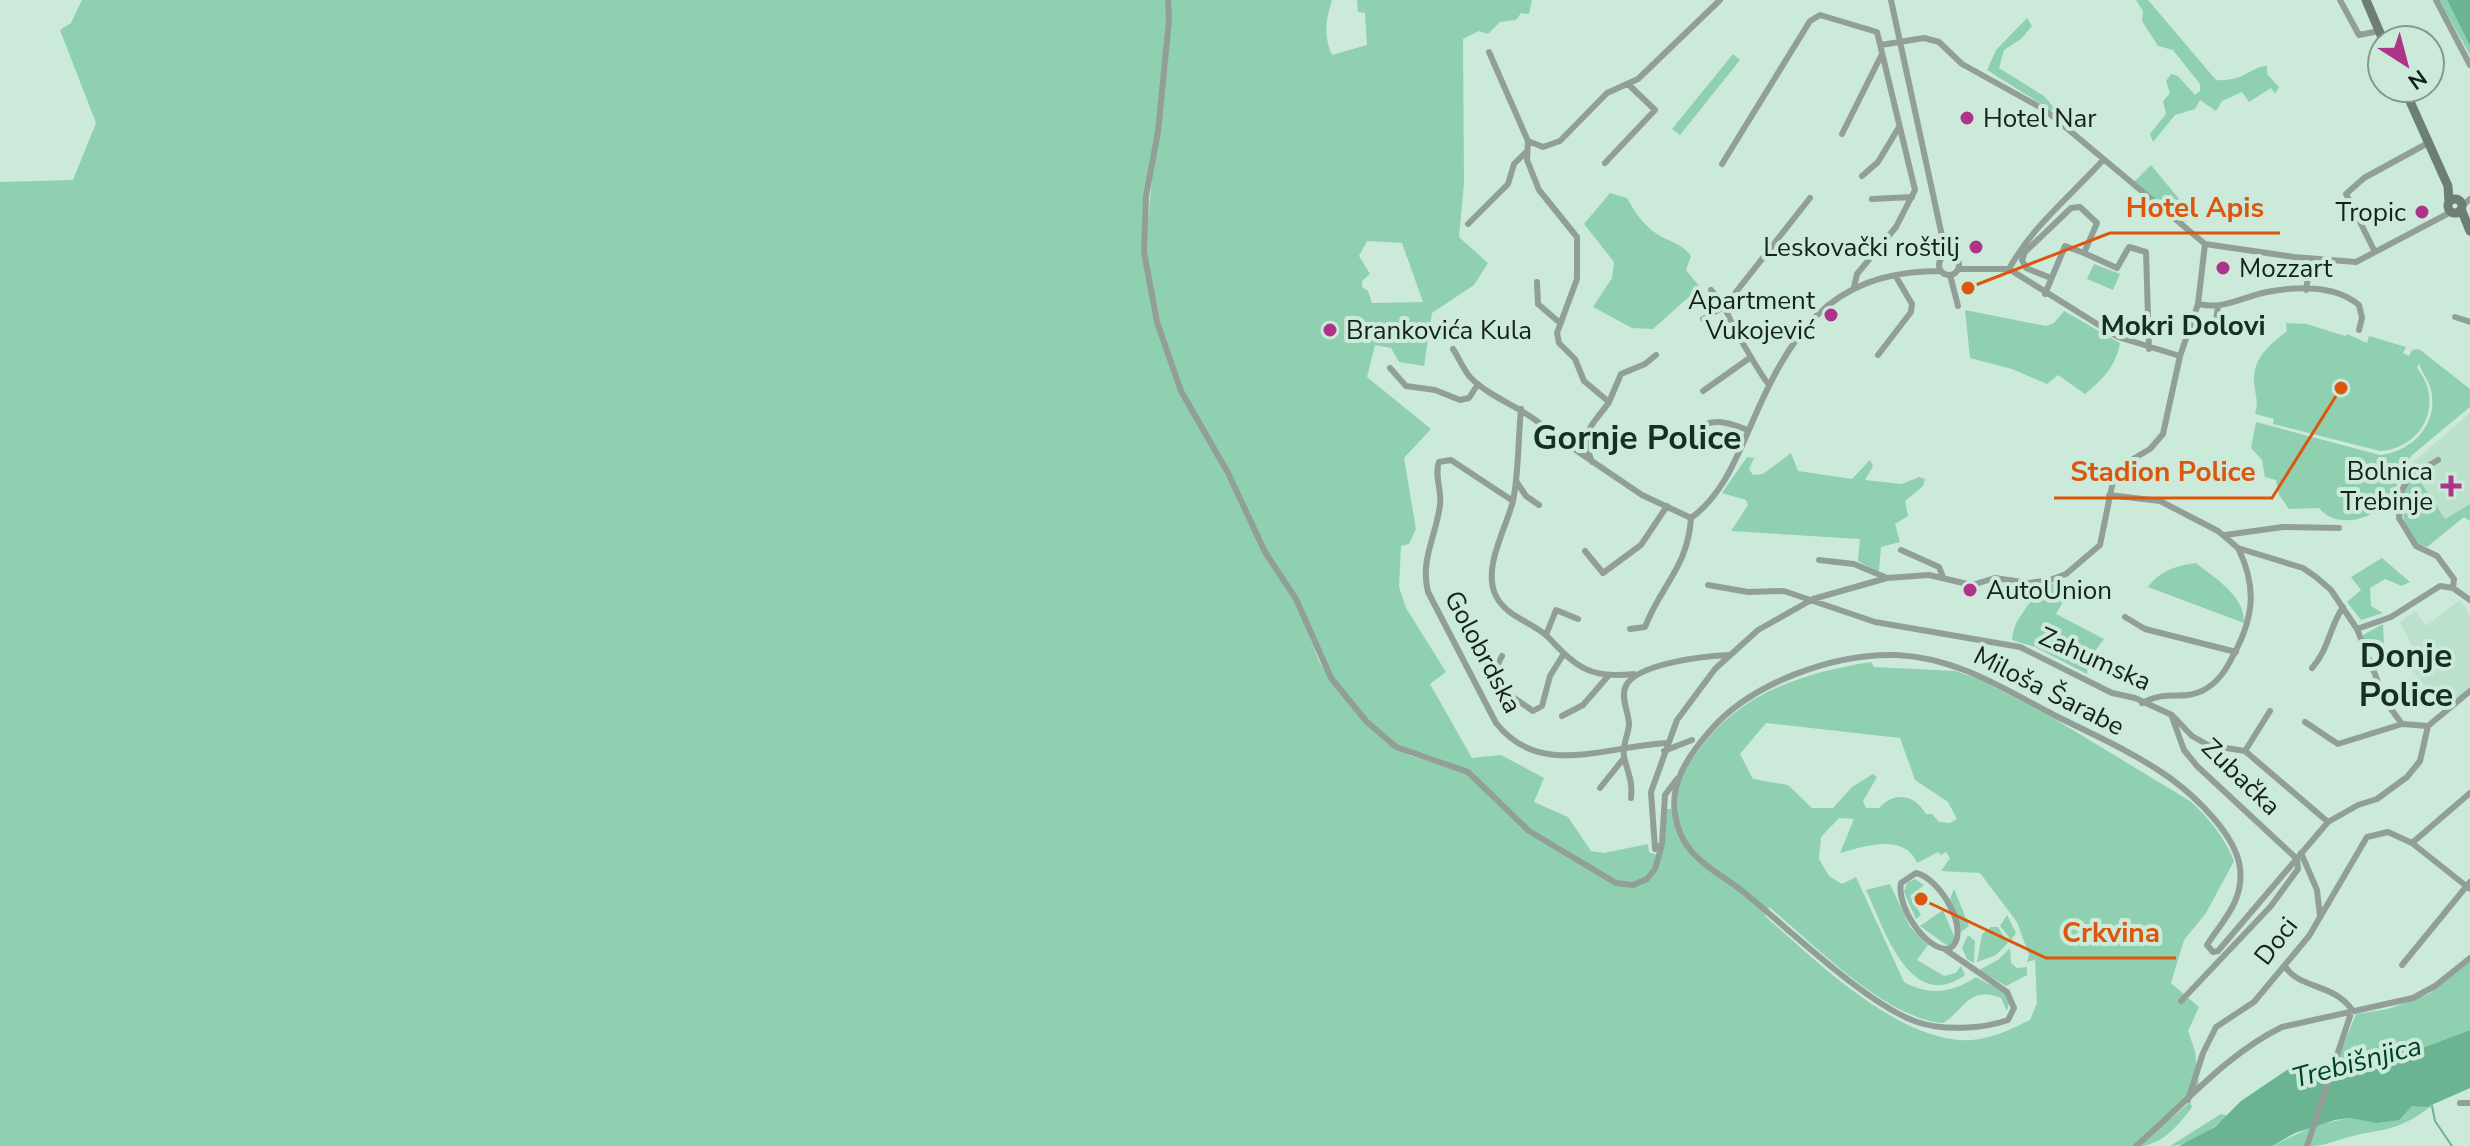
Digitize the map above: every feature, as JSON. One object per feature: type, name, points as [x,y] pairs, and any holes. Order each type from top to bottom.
[{"type":"street","points":[[1168,0],[1169,20],[1158,132],[1146,196],[1144,252],[1157,322],[1181,391],[1228,473],[1265,552],[1296,599],[1320,660],[1357,710],[1396,747],[1468,772],[1529,831],[1616,883],[1633,885],[1647,879],[1655,869],[1661,848],[1665,795],[1677,779]]},
{"type":"street","points":[[1528,141],[1543,147],[1560,141],[1607,93],[1628,84],[1659,61],[1720,0]]},
{"type":"street","points":[[1891,0],[1942,236],[1950,255],[1980,267]]},
{"type":"street","points":[[2340,0],[2359,35],[2366,35]]},
{"type":"street","points":[[2366,0],[2376,24]]},
{"type":"street","points":[[2436,0],[2470,65]]},
{"type":"street","points":[[1722,164],[1810,21],[1820,15],[1877,32],[1915,190],[1896,227],[1857,274],[1854,287]]},
{"type":"street","points":[[1881,45],[1924,38],[1939,42],[1962,64],[2045,110],[2205,244],[2356,262],[2456,206]]},
{"type":"street","points":[[1468,224],[1508,184],[1514,164],[1525,153],[1528,141],[1489,52]]},
{"type":"street","points":[[1842,134],[1881,56]]},
{"type":"street","points":[[1605,163],[1655,110],[1628,84]]},
{"type":"street","points":[[2411,104],[2470,231]]},
{"type":"street","points":[[1862,176],[1878,162],[1899,127]]},
{"type":"street","points":[[2375,252],[2346,194],[2364,178],[2428,143]]},
{"type":"street","points":[[1525,153],[1539,190],[1577,237],[1577,279],[1557,333],[1562,350],[1575,359],[1584,381],[1609,402]]},
{"type":"street","points":[[2009,269],[2023,243],[2043,218],[2103,160]]},
{"type":"street","points":[[1872,199],[1912,197]]},
{"type":"street","points":[[1703,319],[1725,306],[1810,198]]},
{"type":"street","points":[[2051,278],[2026,268],[2022,260],[2025,252],[2075,206],[2087,210],[2097,223],[2084,253]]},
{"type":"street","points":[[1942,236],[1940,264],[1950,275],[1958,306]]},
{"type":"street","points":[[1661,848],[1655,849],[1652,843],[1651,792],[1665,747],[1692,695],[1728,655],[1771,622],[1813,599],[1887,578],[1929,575],[1972,585],[1995,578],[2029,583],[2066,574],[2100,545],[2109,495],[2122,468],[2163,434],[2180,356],[2198,304],[2205,244]]},
{"type":"street","points":[[2045,294],[2065,246],[2117,268],[2129,247],[2146,252],[2149,349]]},
{"type":"street","points":[[1630,629],[1645,627],[1675,578],[1684,559],[1691,518],[1719,489],[1787,349],[1803,329],[1839,296],[1854,287],[1877,279],[1922,271],[1940,264],[1950,255]]},
{"type":"street","points":[[1958,259],[1959,269]]},
{"type":"street","points":[[2306,290],[2311,259]]},
{"type":"street","points":[[1950,275],[1959,269],[2009,269],[2118,337],[2180,356]]},
{"type":"street","points":[[1878,355],[1911,312],[1912,304],[1895,275]]},
{"type":"street","points":[[1537,282],[1538,304],[1560,323]]},
{"type":"street","points":[[1711,290],[1725,306],[1726,314],[1769,385]]},
{"type":"street","points":[[2198,304],[2218,306],[2268,292],[2338,290],[2350,297],[2362,311],[2359,330]]},
{"type":"street","points":[[2215,328],[2218,306]]},
{"type":"street","points":[[2455,317],[2470,322]]},
{"type":"street","points":[[1453,349],[1467,374],[1478,384],[1521,409],[1642,495],[1691,518]]},
{"type":"street","points":[[1592,462],[1587,433],[1591,421],[1609,402],[1621,374],[1645,364],[1656,355]]},
{"type":"street","points":[[1703,391],[1751,357]]},
{"type":"street","points":[[1390,368],[1406,386],[1435,390],[1460,400],[1469,398],[1478,384]]},
{"type":"street","points":[[1521,409],[1513,501],[1495,559],[1492,583],[1502,604],[1546,635],[1563,655],[1586,671],[1609,675],[1634,674],[1703,656],[1728,655]]},
{"type":"street","points":[[1695,430],[1707,421],[1717,421],[1748,430]]},
{"type":"street","name":"Golobrdska","points":[[1513,501],[1451,460],[1439,462],[1436,469],[1441,503],[1425,562],[1428,592],[1496,723],[1511,740],[1545,755],[1665,747],[1692,740]]},
{"type":"street","points":[[2438,460],[2409,477],[2401,492],[2399,518],[2416,546],[2437,556],[2454,579],[2453,588]]},
{"type":"street","points":[[1516,481],[1526,496],[1539,505]]},
{"type":"street","points":[[2109,495],[2160,501],[2225,535],[2238,548],[2247,565],[2252,600],[2247,629],[2226,670],[2204,690],[2183,695],[2162,692],[2142,703]]},
{"type":"street","points":[[1585,551],[1603,573],[1641,545],[1667,506]]},
{"type":"street","points":[[2225,535],[2283,527],[2339,528]]},
{"type":"street","points":[[2238,548],[2303,568],[2331,590],[2357,629],[2386,702],[2402,724]]},
{"type":"street","points":[[1901,550],[1939,567],[1943,577]]},
{"type":"street","points":[[1819,560],[1854,564],[1887,578]]},
{"type":"street","name":"Zahumska","points":[[1708,585],[1748,592],[1784,591],[1813,599],[1823,607],[1875,622],[2020,647],[2112,693],[2172,715],[2192,736],[2208,745],[2245,751]]},
{"type":"street","points":[[2357,629],[2391,617],[2440,586],[2453,588],[2470,600]]},
{"type":"street","points":[[2312,668],[2326,653],[2330,627],[2343,607]]},
{"type":"street","points":[[1546,635],[1556,610],[1578,619]]},
{"type":"street","points":[[2125,617],[2145,629],[2236,652]]},
{"type":"street","points":[[1502,656],[1497,666],[1505,690],[1536,711],[1545,701],[1550,676],[1563,655]]},
{"type":"street","name":"Miloša Šarabe","points":[[1677,779],[1713,726],[1753,694],[1776,681],[1864,658],[1915,657],[1960,667],[1995,682],[2086,730],[2182,788],[2232,844],[2241,870],[2238,895],[2226,922],[2208,942],[2210,951],[2218,951],[2299,856]]},
{"type":"street","points":[[1600,788],[1624,758],[1629,725],[1624,694],[1626,684],[1634,674]]},
{"type":"street","points":[[1562,716],[1583,705],[1609,675]]},
{"type":"street","points":[[2181,1001],[2271,906],[2294,875],[2299,856],[2328,822],[2358,805],[2377,799],[2407,777],[2420,761],[2428,726],[2470,691]]},
{"type":"street","points":[[2270,711],[2245,751],[2328,822]]},
{"type":"street","name":"Zubačka","points":[[2172,715],[2184,750],[2197,766],[2299,856]]},
{"type":"street","points":[[2305,722],[2338,744],[2402,724],[2428,726]]},
{"type":"street","points":[[1624,758],[1631,769],[1631,798]]},
{"type":"street","points":[[1677,779],[1674,810],[1689,850],[1888,1008],[1917,1022],[1943,1028],[2006,1022],[2013,1012],[2011,997],[1975,973],[1962,959],[1936,947],[1914,924],[1900,896],[1905,877],[1919,873],[1931,880],[1948,904],[1958,930],[1962,959]]},
{"type":"street","points":[[2402,965],[2469,885],[2412,843],[2470,793]]},
{"type":"street","name":"Doci","points":[[2188,1100],[2203,1053],[2216,1027],[2254,1002],[2285,966],[2320,916],[2367,837],[2388,832],[2412,843]]},
{"type":"street","points":[[2299,856],[2317,890],[2320,916]]},
{"type":"street","points":[[1946,950],[1958,942]]},
{"type":"street","points":[[2136,1146],[2235,1055],[2262,1037],[2282,1027],[2352,1010],[2375,1009],[2413,998],[2435,986],[2470,958]]},
{"type":"street","points":[[2285,966],[2294,977],[2336,993],[2352,1010]]},
{"type":"street","points":[[2307,1146],[2352,1010]]},
{"type":"street","points":[[2460,1103],[2470,1103]]},
{"type":"shaded area","points":[[82,0],[1167,0],[1169,16],[1143,252],[1171,367],[1259,540],[1295,599],[1319,661],[1330,679],[1395,748],[1467,773],[1512,818],[1615,883],[1643,883],[1657,870],[1664,809],[1671,809],[1680,837],[1678,796],[1681,778],[1688,765],[1716,730],[1754,700],[1798,679],[1871,662],[1874,667],[1955,671],[1979,679],[2048,715],[2190,801],[2210,821],[2226,844],[2234,861],[2206,913],[2184,940],[2171,983],[2199,1007],[2188,1031],[2195,1051],[2199,1087],[2132,1146],[0,1146],[0,182],[73,180],[96,123],[60,30],[71,23]],"holes":[[[1766,723],[1900,738],[1915,780],[1948,802],[1957,819],[1950,823],[1939,822],[1932,814],[1926,814],[1916,802],[1904,797],[1891,799],[1879,808],[1866,808],[1863,801],[1877,777],[1873,774],[1852,787],[1833,808],[1812,808],[1788,785],[1753,779],[1740,754]],[[1839,818],[1854,819],[1840,853],[1871,845],[1893,845],[1911,853],[1917,863],[1938,852],[1941,855],[1946,852],[1950,858],[1941,871],[1980,873],[2017,922],[2029,955],[2027,962],[2035,960],[2037,1003],[2030,1020],[1995,1035],[1972,1040],[1945,1038],[1917,1029],[1888,1015],[1834,976],[1765,916],[1769,907],[1874,994],[1921,1018],[1943,1023],[1968,1001],[1981,995],[2001,998],[2007,1011],[2009,1003],[2005,993],[1976,977],[1941,991],[1904,982],[1856,877],[1842,884],[1829,876],[1819,859],[1821,837]]]},
{"type":"shaded area","points":[[1169,0],[1332,0],[1326,28],[1332,55],[1367,45],[1365,13],[1358,12],[1357,0],[1532,0],[1529,14],[1521,13],[1516,20],[1500,22],[1488,34],[1479,31],[1463,39],[1464,184],[1459,237],[1488,263],[1474,285],[1432,313],[1424,366],[1399,362],[1391,348],[1375,345],[1367,377],[1431,429],[1404,458],[1416,529],[1409,544],[1401,546],[1399,587],[1406,608],[1446,672],[1430,684],[1472,758],[1501,755],[1544,778],[1534,802],[1568,817],[1591,851],[1604,853],[1648,844],[1649,852],[1657,855],[1654,869],[1638,883],[1616,882],[1530,830],[1468,772],[1396,746],[1367,721],[1331,678],[1303,613],[1266,552],[1181,390],[1157,321],[1145,252]],"holes":[[[1367,241],[1402,243],[1423,302],[1372,303],[1368,291],[1362,287],[1362,281],[1370,274],[1359,256]]]},
{"type":"shaded area","points":[[2136,0],[2148,0],[2216,80],[2234,79],[2267,66],[2267,74],[2279,87],[2275,94],[2271,88],[2249,102],[2242,92],[2222,101],[2216,111],[2200,100],[2195,109],[2175,115],[2153,142],[2150,134],[2166,114],[2163,101],[2170,93],[2166,81],[2171,74],[2178,76],[2195,95],[2200,91],[2200,84],[2173,50],[2158,46],[2142,21],[2143,11]]},
{"type":"shaded area","points":[[2439,0],[2447,0],[2470,46],[2470,55]]},
{"type":"shaded area","points":[[2027,18],[2032,26],[2021,39],[2004,50],[1999,68],[2044,96],[2062,117],[1987,70],[1996,50]]},
{"type":"shaded area","points":[[1733,54],[1740,60],[1680,135],[1672,129]]},
{"type":"shaded area","points":[[2151,165],[2189,211],[2184,223],[2134,182]]},
{"type":"shaded area","points":[[1610,193],[1627,198],[1648,227],[1684,248],[1691,256],[1686,270],[1700,287],[1653,329],[1632,328],[1593,307],[1612,278],[1614,262],[1584,224]]},
{"type":"shaded area","points":[[2094,264],[2120,274],[2113,290],[2087,279]]},
{"type":"shaded area","points":[[1965,310],[2046,326],[2054,323],[2064,311],[2120,343],[2108,372],[2085,394],[2058,375],[2047,384],[2012,369],[1970,358]]},
{"type":"shaded area","points":[[2286,323],[2307,324],[2345,336],[2347,334],[2367,343],[2369,336],[2406,347],[2403,353],[2409,356],[2412,350],[2419,349],[2470,389],[2470,407],[2412,455],[2405,467],[2406,473],[2389,497],[2369,515],[2342,520],[2319,508],[2289,509],[2279,495],[2276,480],[2265,477],[2262,460],[2251,448],[2256,422],[2380,455],[2392,453],[2412,442],[2427,425],[2432,402],[2428,383],[2419,363],[2417,368],[2425,381],[2429,408],[2418,432],[2408,442],[2395,448],[2380,451],[2273,424],[2274,419],[2255,414],[2254,373],[2264,352],[2287,331]]},
{"type":"shaded area","points":[[2470,413],[2470,504],[2445,519],[2409,466]]},
{"type":"shaded area","points":[[1791,453],[1798,471],[1852,479],[1870,460],[1873,466],[1865,480],[1902,484],[1919,477],[1925,479],[1923,486],[1905,501],[1908,516],[1895,524],[1900,542],[1881,547],[1879,572],[1858,561],[1860,539],[1731,531],[1748,505],[1746,500],[1722,493],[1747,457],[1754,458],[1749,469],[1753,475],[1763,474]]},
{"type":"shaded area","points":[[2416,475],[2445,519],[2470,504],[2470,521],[2464,517],[2427,547],[2415,543],[2403,517],[2404,491]]},
{"type":"shaded area","points":[[2382,558],[2410,582],[2402,586],[2385,579],[2370,588],[2371,606],[2383,613],[2361,620],[2347,602],[2361,590],[2351,577]]},
{"type":"shaded area","points":[[2196,563],[2235,596],[2244,623],[2148,587],[2169,570]]},
{"type":"shaded area","points":[[2039,583],[2059,584],[2068,593],[2056,614],[2104,639],[2089,659],[2087,674],[2035,647],[2012,640],[2016,624]]},
{"type":"shaded area","points":[[2460,600],[2470,615],[2470,688],[2442,709],[2407,663],[2417,656],[2400,622],[2415,611],[2426,626]]},
{"type":"shaded area","points":[[2383,624],[2384,646],[2379,643],[2365,650],[2363,635]]},
{"type":"shaded area","points":[[1915,879],[1924,885],[1910,896],[1921,915],[1916,919],[1904,892],[1907,883]]},
{"type":"shaded area","points":[[1890,884],[1910,927],[1928,945],[1917,960],[1944,976],[1956,973],[1961,966],[1965,975],[1946,984],[1929,984],[1914,975],[1901,961],[1866,890]]},
{"type":"shaded area","points":[[1954,889],[1969,926],[1961,932],[1950,899]]},
{"type":"shaded area","points":[[1943,910],[1956,941],[1949,947],[1920,926]]},
{"type":"shaded area","points":[[2007,915],[2016,933],[2011,940],[2000,926]]},
{"type":"shaded area","points":[[1991,927],[1998,927],[2008,943],[1996,955],[1977,962],[1982,934]]},
{"type":"shaded area","points":[[1968,935],[1975,941],[1974,963],[1967,959],[1962,948]]},
{"type":"shaded area","points":[[2010,948],[2011,963],[2017,968],[2027,967],[2027,975],[2006,986],[1979,970],[1998,960]]},
{"type":"shaded area","points":[[2470,961],[2470,1030],[2417,1050],[2386,1053],[2335,1066],[2356,1014],[2388,1009],[2429,994]]},
{"type":"shaded area","points":[[2190,1102],[2192,1107],[2169,1133],[2155,1142],[2139,1146]]},
{"type":"shaded area","points":[[2412,1106],[2432,1106],[2398,1126],[2310,1146],[2317,1125],[2349,1118],[2376,1123]]},
{"type":"shaded area","points":[[2221,1114],[2228,1116],[2201,1136],[2170,1146]]},
{"type":"shaded area","points":[[2310,1128],[2305,1146],[2272,1146]]},
{"type":"water","points":[[2447,0],[2470,0],[2470,46]]},
{"type":"water","name":"Trebišnjica","points":[[2470,1030],[2470,1088],[2427,1107],[2412,1106],[2399,1120],[2376,1123],[2349,1118],[2335,1120],[2295,1133],[2272,1146],[2179,1146],[2215,1127],[2241,1101],[2293,1066],[2330,1067],[2386,1053],[2417,1050]]},
{"type":"waterway","points":[[2432,1106],[2435,1121],[2452,1146]]},
{"type":"place","name":"Hotel Nar","points":[[1967,118]]},
{"type":"place","name":"Tropic","points":[[2422,212]]},
{"type":"place","name":"Leskovački roštilj","points":[[1976,247]]},
{"type":"place","name":"Mozzart","points":[[2223,268]]},
{"type":"place","name":"Hotel Apis","points":[[1968,288]]},
{"type":"place","name":"Apartment Vukojević","points":[[1831,315]]},
{"type":"place","name":"Brankovića Kula","points":[[1330,330]]},
{"type":"place","name":"Stadion Police","points":[[2341,388]]},
{"type":"place","name":"Bolnica Trebinje","points":[[2451,486]]},
{"type":"place","name":"AutoUnion","points":[[1970,590]]},
{"type":"place","name":"Crkvina","points":[[1921,899]]},
{"type":"district","name":"Mokri Dolovi","points":[[2183,326]]},
{"type":"district","name":"Gornje Police","points":[[1637,438]]},
{"type":"district","name":"Donje Police","points":[[2406,676]]}]
